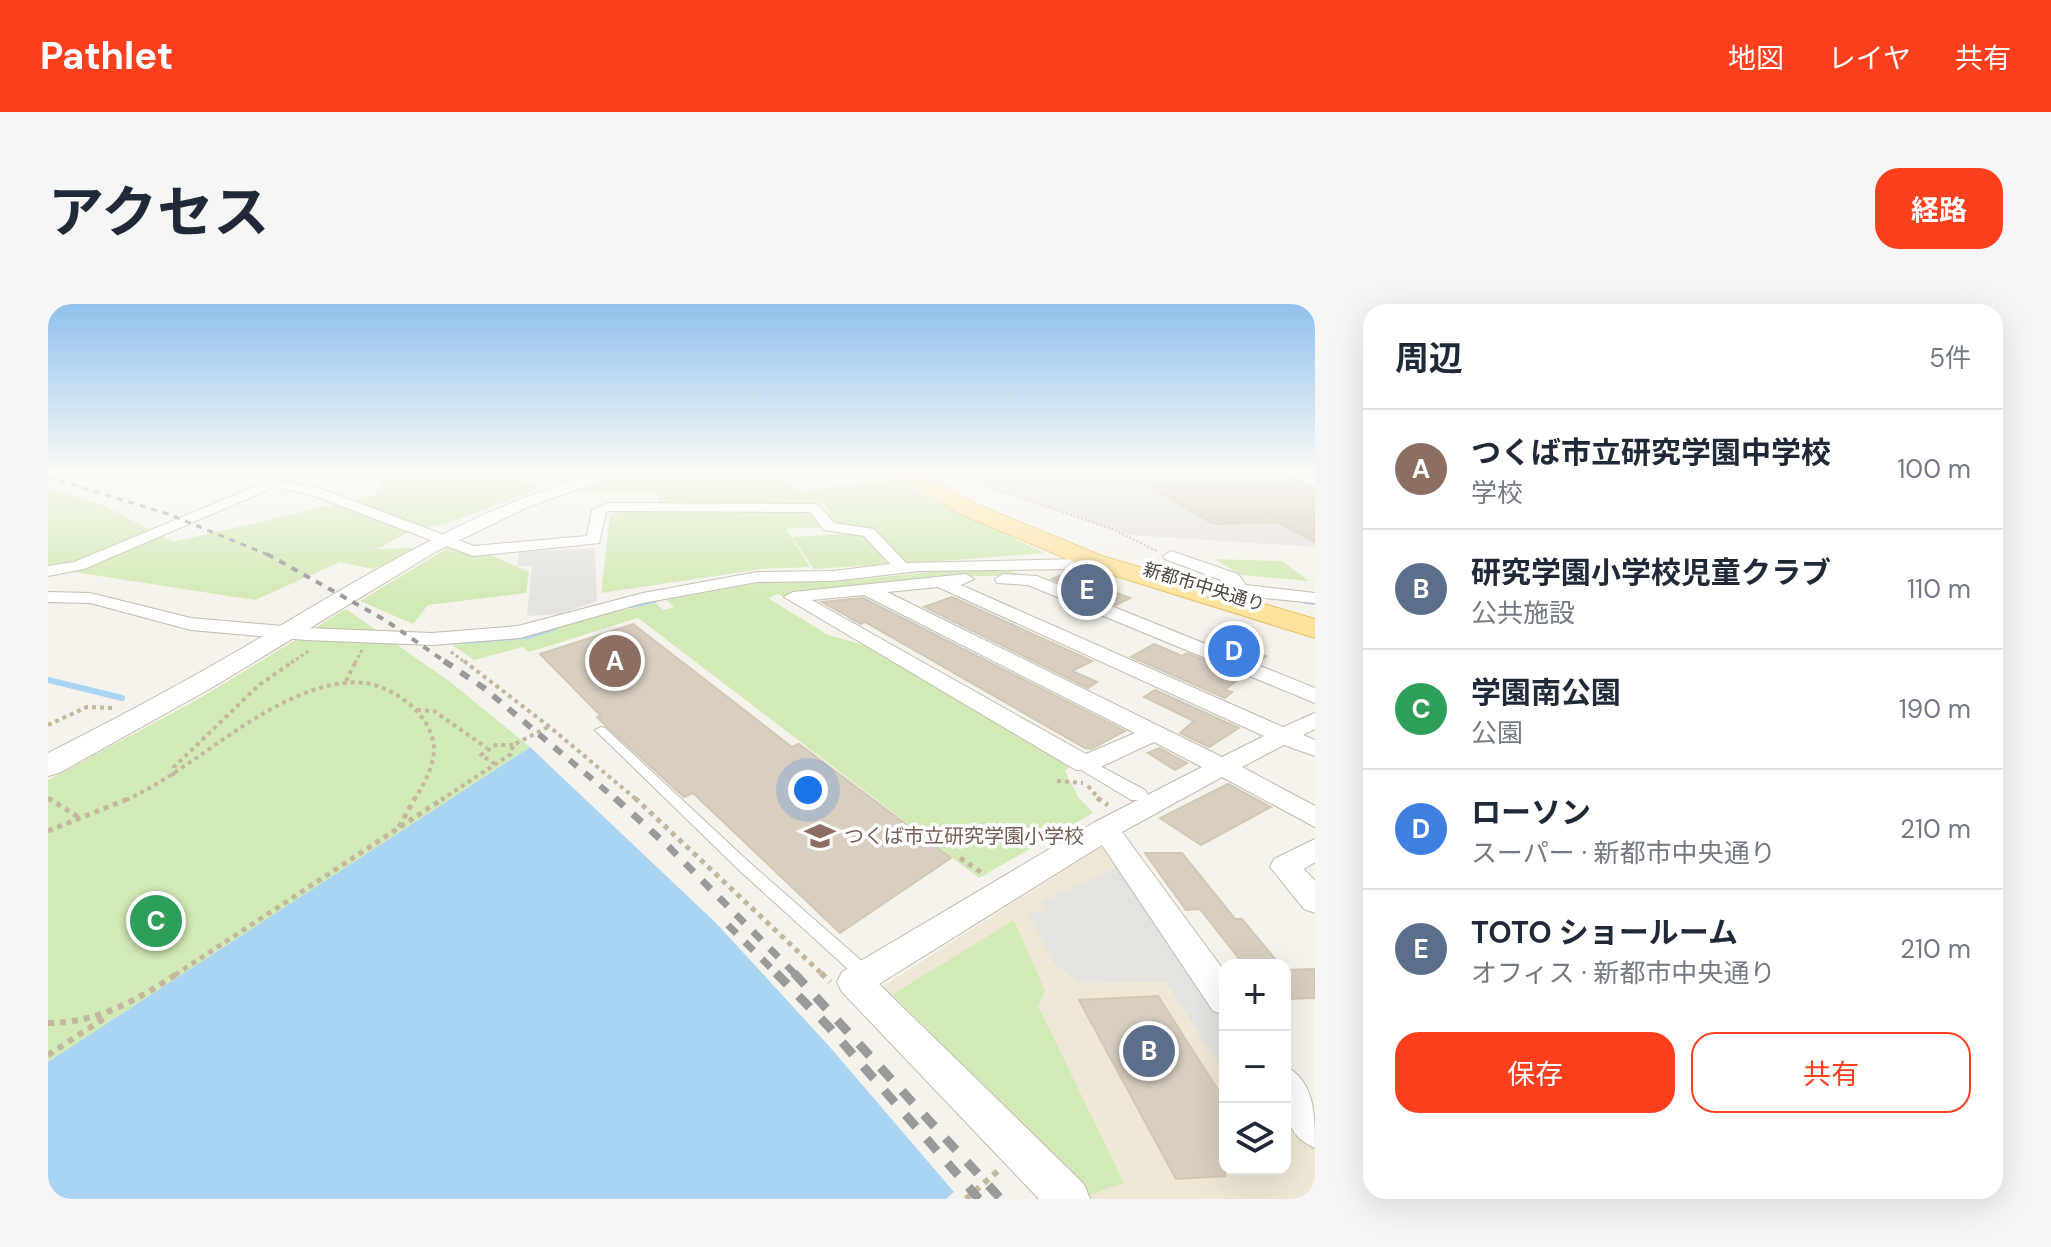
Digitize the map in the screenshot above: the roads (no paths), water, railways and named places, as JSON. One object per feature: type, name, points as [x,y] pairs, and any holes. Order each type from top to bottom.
[{"type":"main road","name":"新都市中央通り","points":[[979,514],[1093,561],[1315,629]]},
{"type":"main road","name":"新都市中央通り","points":[[1000,514],[1019,524],[1315,620]]},
{"type":"street","points":[[48,571],[78,566],[201,514]]},
{"type":"street","points":[[378,514],[473,551],[594,540],[598,514]]},
{"type":"street","points":[[48,766],[286,633],[443,540],[500,514]]},
{"type":"street","points":[[820,514],[829,527],[869,532],[902,568]]},
{"type":"street","points":[[1171,556],[1232,578],[1236,593],[1315,598]]},
{"type":"street","points":[[48,597],[90,598],[191,624],[286,633],[432,639],[520,632],[629,601],[757,577],[833,576],[902,568],[1079,564],[1093,561]]},
{"type":"street","points":[[1138,795],[1086,774],[793,597],[971,578],[1031,580],[1315,696]]},
{"type":"street","points":[[941,582],[1215,707],[1315,749]]},
{"type":"street","points":[[868,590],[1223,767],[1315,818]]},
{"type":"street","points":[[852,984],[1150,803],[1315,720]]},
{"type":"street","points":[[1086,774],[1154,733]]},
{"type":"street","points":[[1105,829],[1219,991]]},
{"type":"street","points":[[1315,849],[1284,867],[1315,901]]},
{"type":"street","points":[[852,984],[854,982],[1069,1199]]},
{"type":"street","points":[[1291,1094],[1315,1128]]},
{"type":"lane","points":[[601,730],[745,867],[852,984]]},
{"type":"water","points":[[530,747],[716,923],[829,1046],[954,1192],[946,1199],[48,1199],[48,1062]]},
{"type":"waterway","points":[[631,606],[655,601]]},
{"type":"waterway","points":[[1306,602],[1315,603]]},
{"type":"waterway","points":[[464,642],[527,637],[555,628]]},
{"type":"waterway","points":[[48,680],[122,698]]},
{"type":"railway","points":[[167,514],[269,555]]},
{"type":"railway","points":[[269,555],[385,620],[447,663]]},
{"type":"railway","points":[[444,661],[484,688],[617,800]]},
{"type":"railway","points":[[615,798],[669,847],[796,975]]},
{"type":"railway","points":[[728,925],[776,973]]},
{"type":"railway","points":[[776,973],[828,1026],[979,1199]]},
{"type":"railway","points":[[794,973],[1001,1199]]},
{"type":"place","name":"TOTO ショールーム","points":[[1087,590]]},
{"type":"place","name":"ローソン","points":[[1234,651]]},
{"type":"place","name":"つくば市立研究学園中学校","points":[[615,661]]},
{"type":"place","name":"つくば市立研究学園小学校","points":[[820,836]]},
{"type":"place","name":"学園南公園","points":[[156,921]]},
{"type":"place","name":"研究学園小学校児童クラブ","points":[[1149,1051]]}]
